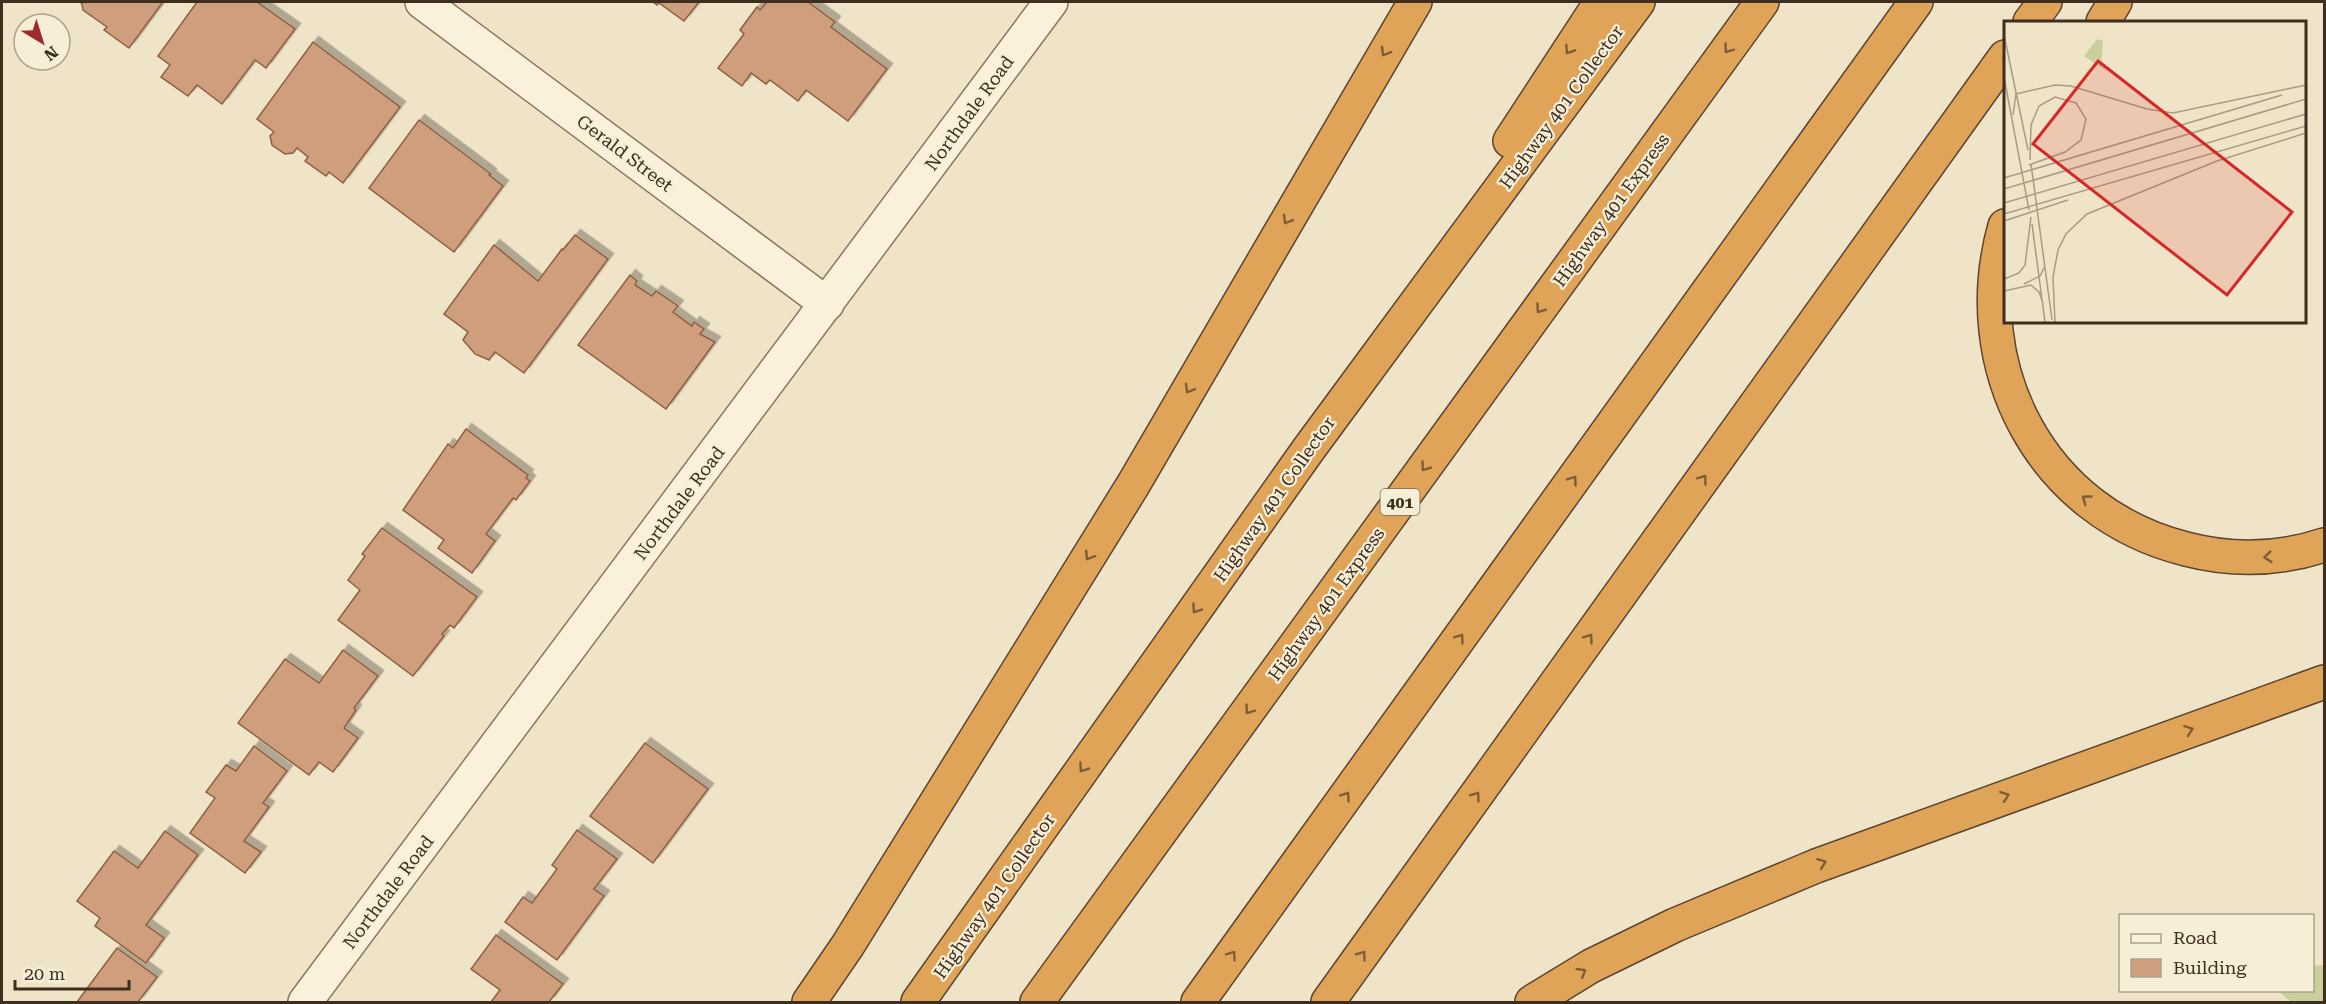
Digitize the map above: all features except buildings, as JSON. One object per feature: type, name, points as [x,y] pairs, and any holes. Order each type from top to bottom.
[{"type":"highway","points":[[809,1002],[854,935],[1132,485],[1415,2]]},
{"type":"highway","points":[[1308,450],[1601,2]]},
{"type":"highway","name":"Highway 401 Collector","points":[[918,1002],[1308,450],[1638,2]]},
{"type":"highway","name":"Highway 401 Express","points":[[1037,1002],[1762,2]]},
{"type":"highway","points":[[1198,1002],[1916,2]]},
{"type":"highway","points":[[2031,21],[2045,2]]},
{"type":"highway","points":[[2104,21],[2115,2]]},
{"type":"highway","points":[[1328,1002],[2004,58]]},
{"type":"highway","points":[[2004,230],[1996,266],[1994,306],[1996,345],[2007,387],[2024,426],[2048,463],[2079,494],[2117,521],[2160,543],[2202,553],[2246,559],[2299,554],[2325,545]]},
{"type":"highway","points":[[1532,1002],[1591,966],[1643,941],[1816,866],[2325,682]]},
{"type":"street","name":"Gerald Street","points":[[422,2],[827,304]]},
{"type":"street","name":"Northdale Road","points":[[305,1002],[1051,2]]},
{"type":"green space","points":[[2324,965],[2324,1002],[2291,1002],[2279,992],[2314,992],[2314,966]]}]
